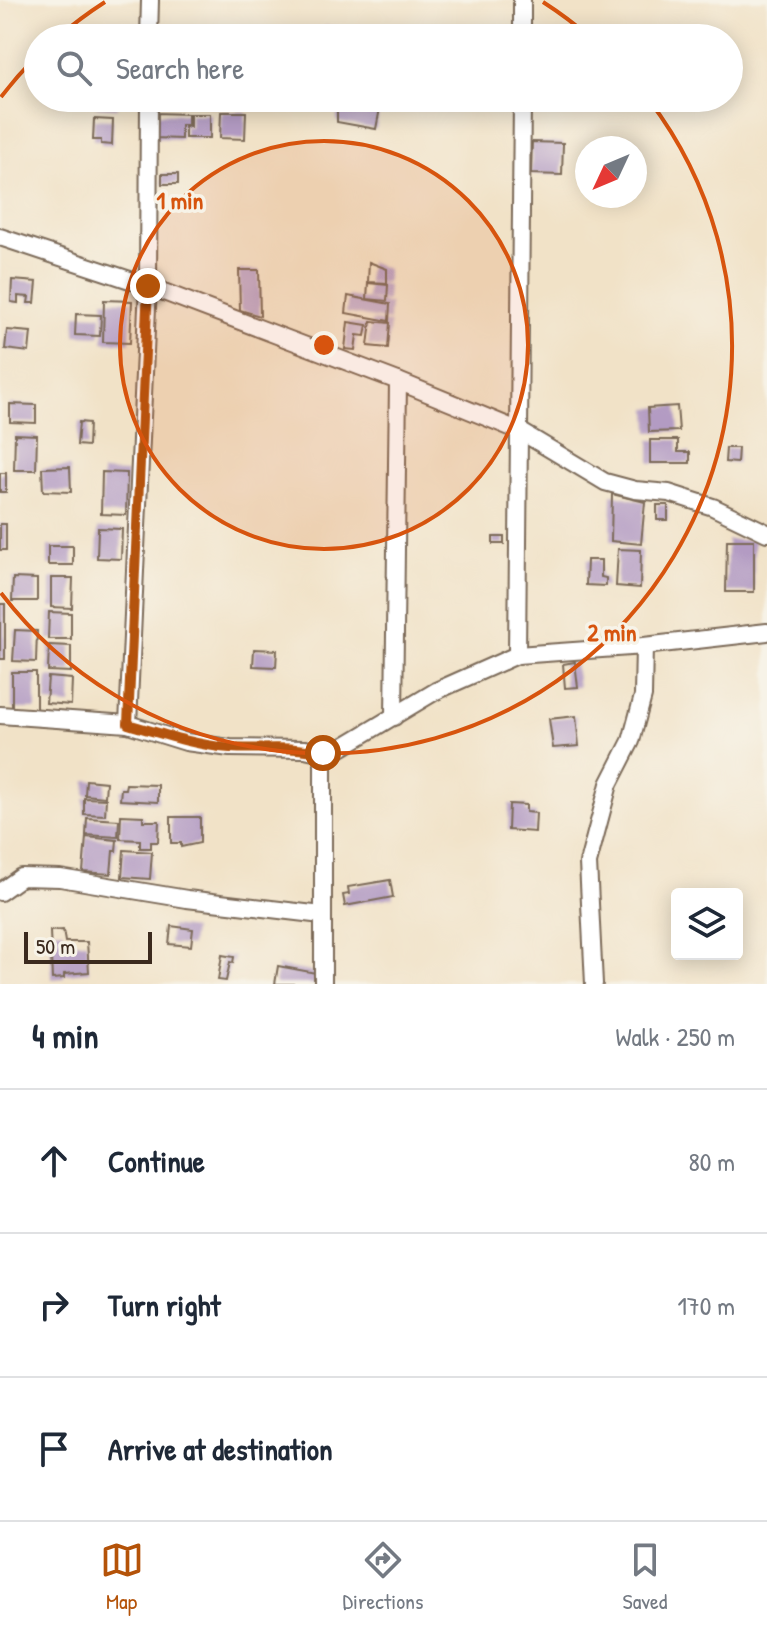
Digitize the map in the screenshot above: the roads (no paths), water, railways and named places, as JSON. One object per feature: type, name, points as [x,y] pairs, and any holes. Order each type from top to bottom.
[{"type":"street","points":[[149,24],[150,0]]},
{"type":"street","points":[[522,0],[522,24]]},
{"type":"street","points":[[128,724],[148,286],[149,112]]},
{"type":"street","points":[[517,655],[522,112]]},
{"type":"street","points":[[0,237],[148,286],[398,381],[520,431],[605,482],[635,490],[669,493],[713,507],[767,533]]},
{"type":"street","points":[[394,717],[398,381]]},
{"type":"street","points":[[0,715],[128,724],[186,742],[230,748],[305,749],[323,753],[339,749],[436,691],[517,655],[644,646],[767,632]]},
{"type":"street","points":[[594,984],[588,863],[609,784],[631,741],[643,696],[644,646]]},
{"type":"street","points":[[323,753],[323,984]]},
{"type":"street","points":[[0,892],[21,877],[60,878],[187,899],[322,915]]}]
